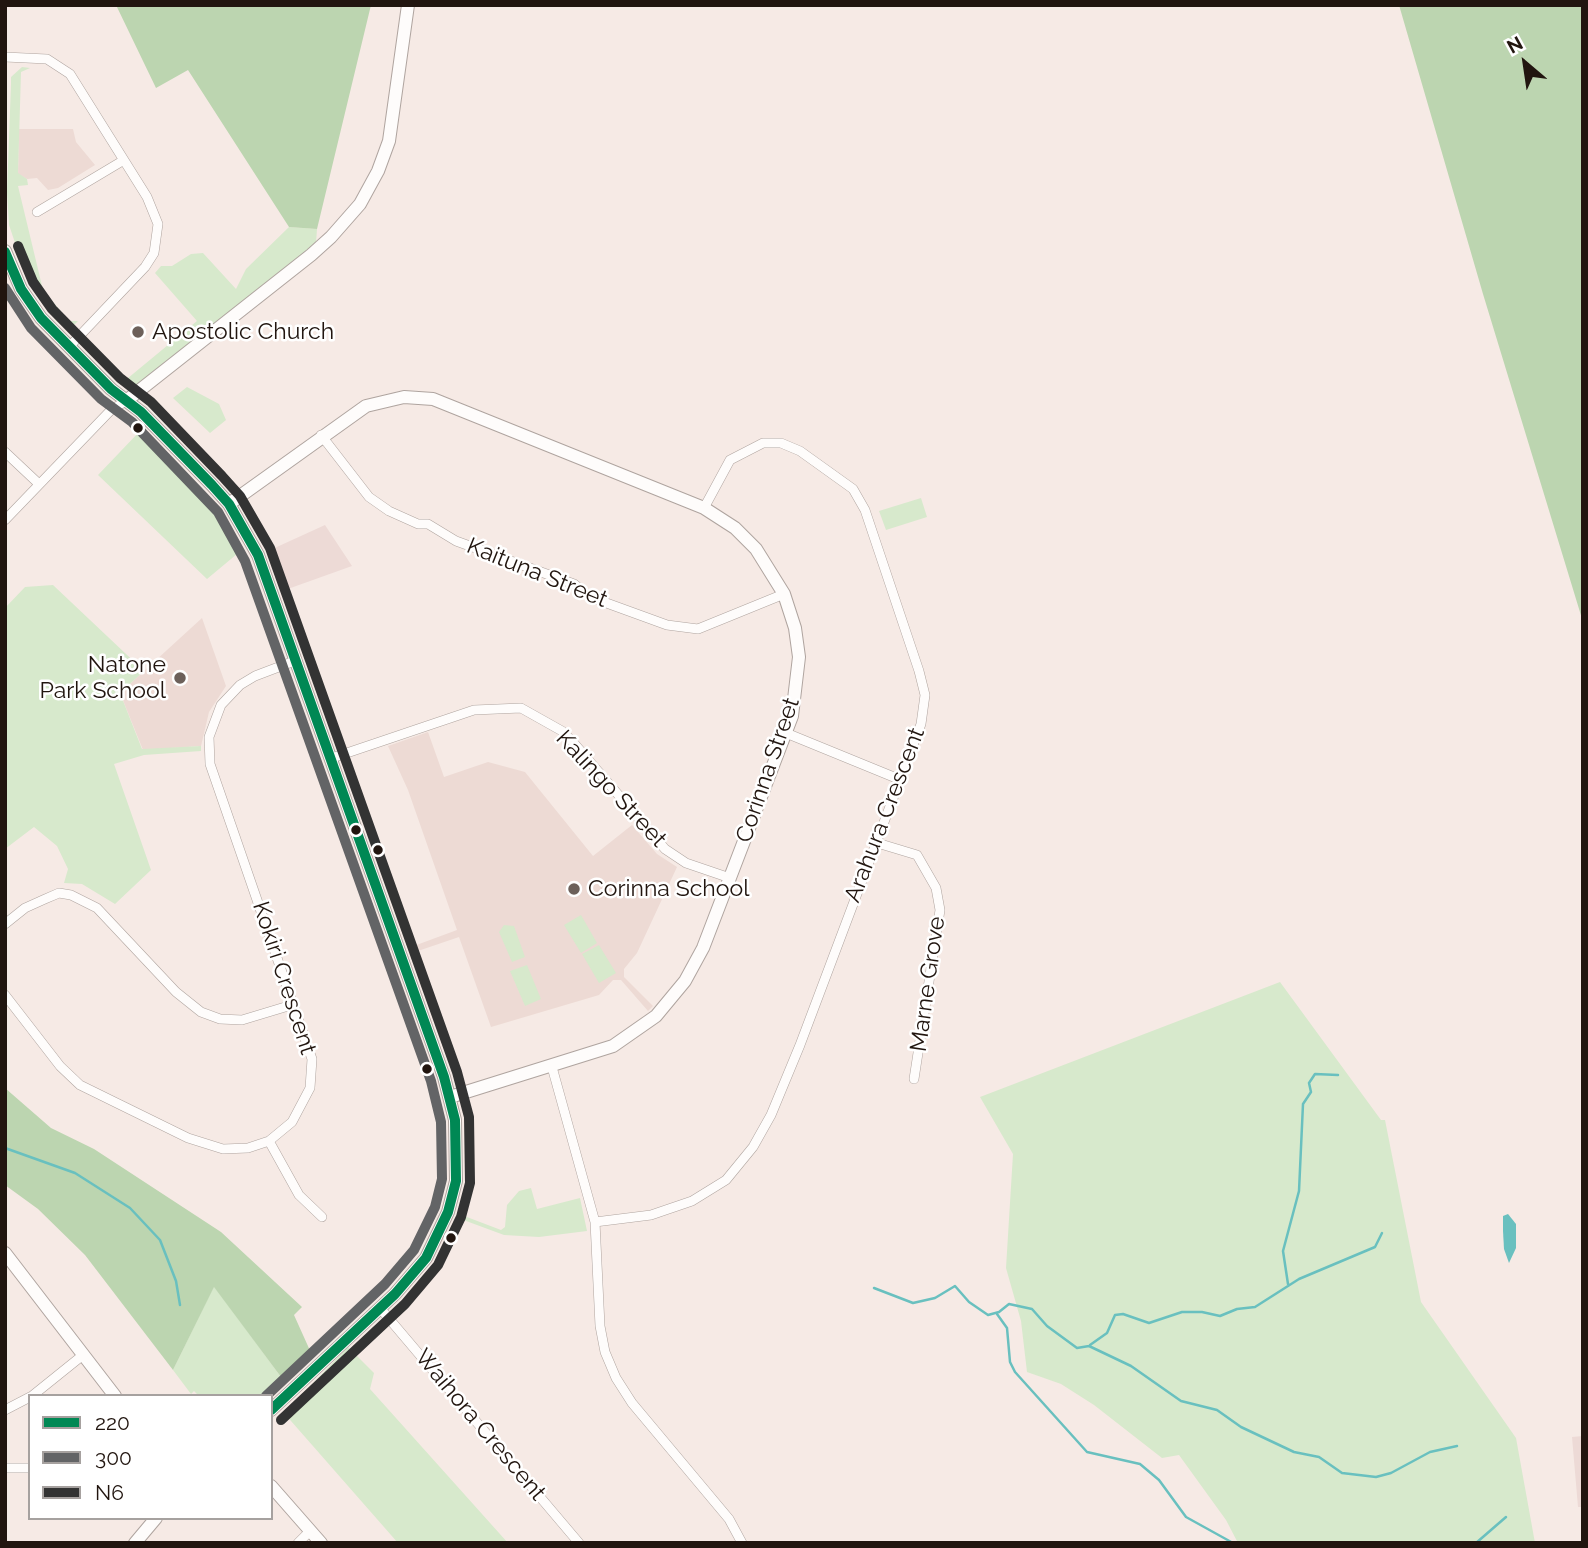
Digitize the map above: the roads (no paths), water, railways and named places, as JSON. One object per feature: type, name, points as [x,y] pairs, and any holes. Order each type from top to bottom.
[{"type":"main road","points":[[126,401],[311,256],[360,204],[378,171],[388,141],[408,5]]},
{"type":"main road","points":[[5,251],[27,298],[69,347],[141,412],[229,504],[258,555],[450,1097],[458,1157],[448,1212],[426,1258],[380,1308],[273,1408]]},
{"type":"main road","name":"Corinna Street","points":[[229,504],[352,413],[378,402],[404,397],[433,399],[704,508],[736,528],[756,548],[784,594],[795,628],[799,657],[796,698],[786,733],[694,967],[665,1006],[637,1031],[613,1046],[450,1097]]},
{"type":"main road","points":[[5,1253],[113,1394]]},
{"type":"main road","points":[[273,1488],[321,1543]]},
{"type":"main road","points":[[135,1543],[154,1520]]},
{"type":"street","points":[[5,57],[47,59],[65,69],[124,160],[155,215],[158,230],[154,253],[138,275],[69,347]]},
{"type":"street","points":[[37,212],[124,160]]},
{"type":"street","points":[[5,520],[111,410],[126,401]]},
{"type":"street","name":"Kaituna Street","points":[[321,435],[369,497],[389,511],[418,524],[428,524],[456,541],[574,584],[590,597],[667,625],[698,629],[784,594]]},
{"type":"street","name":"Arahura Crescent","points":[[595,1222],[651,1215],[692,1202],[726,1180],[753,1147],[771,1115],[800,1045],[874,842],[901,780],[921,724],[925,695],[864,510],[853,489],[800,451],[781,443],[763,443],[730,460],[704,508]]},
{"type":"street","points":[[5,452],[39,484]]},
{"type":"street","name":"Kokiri Crescent","points":[[269,1141],[285,1129],[300,1112],[310,1088],[312,1059],[210,764],[209,737],[221,705],[240,685],[255,676],[297,660]]},
{"type":"street","name":"Kalingo Street","points":[[332,758],[474,710],[521,708],[562,731],[665,849],[686,863],[730,878]]},
{"type":"street","points":[[786,733],[901,780]]},
{"type":"street","name":"Marne Grove","points":[[874,842],[917,855],[936,888],[940,910],[914,1079]]},
{"type":"street","points":[[5,923],[25,908],[45,898],[59,893],[71,895],[97,908],[176,992],[201,1012],[220,1019],[242,1020],[295,1004]]},
{"type":"street","points":[[5,995],[60,1066],[96,1095],[210,1146],[248,1148],[269,1141],[299,1195],[322,1217]]},
{"type":"street","points":[[552,1067],[595,1222],[600,1326],[616,1378],[632,1403],[730,1519],[742,1543]]},
{"type":"street","name":"Waihora Crescent","points":[[380,1308],[579,1543]]},
{"type":"street","points":[[35,1394],[83,1355]]},
{"type":"street","points":[[5,1410],[28,1398]]},
{"type":"street","points":[[5,1468],[28,1468]]},
{"type":"street","points":[[298,1543],[310,1531]]},
{"type":"water","points":[[1508,1214],[1516,1224],[1516,1248],[1509,1263],[1504,1249],[1503,1231],[1503,1216]]},
{"type":"waterway","points":[[1288,1284],[1283,1251],[1299,1191],[1303,1104],[1311,1092],[1309,1083],[1315,1074],[1338,1075]]},
{"type":"waterway","points":[[5,1148],[75,1173],[130,1208],[160,1240],[176,1281],[180,1305]]},
{"type":"waterway","points":[[1090,1345],[1107,1333],[1115,1315],[1123,1314],[1149,1323],[1182,1312],[1220,1316],[1237,1309],[1255,1307],[1299,1279],[1375,1247],[1382,1233]]},
{"type":"waterway","points":[[874,1288],[913,1303],[935,1298],[955,1286],[969,1302],[988,1315],[999,1312],[1009,1304],[1032,1309],[1047,1326],[1077,1348],[1089,1346],[1131,1366],[1181,1401],[1217,1410],[1241,1427],[1294,1452],[1319,1457],[1342,1473],[1376,1477],[1391,1473],[1430,1452],[1457,1446]]},
{"type":"waterway","points":[[997,1314],[1007,1328],[1010,1362],[1015,1372],[1087,1452],[1140,1464],[1159,1480],[1186,1517],[1233,1543]]},
{"type":"waterway","points":[[1476,1543],[1506,1517]]},
{"type":"place","name":"Apostolic Church","points":[[138,332]]},
{"type":"place","name":"Natone Park School","points":[[180,678]]},
{"type":"place","name":"Corinna School","points":[[574,889]]}]
